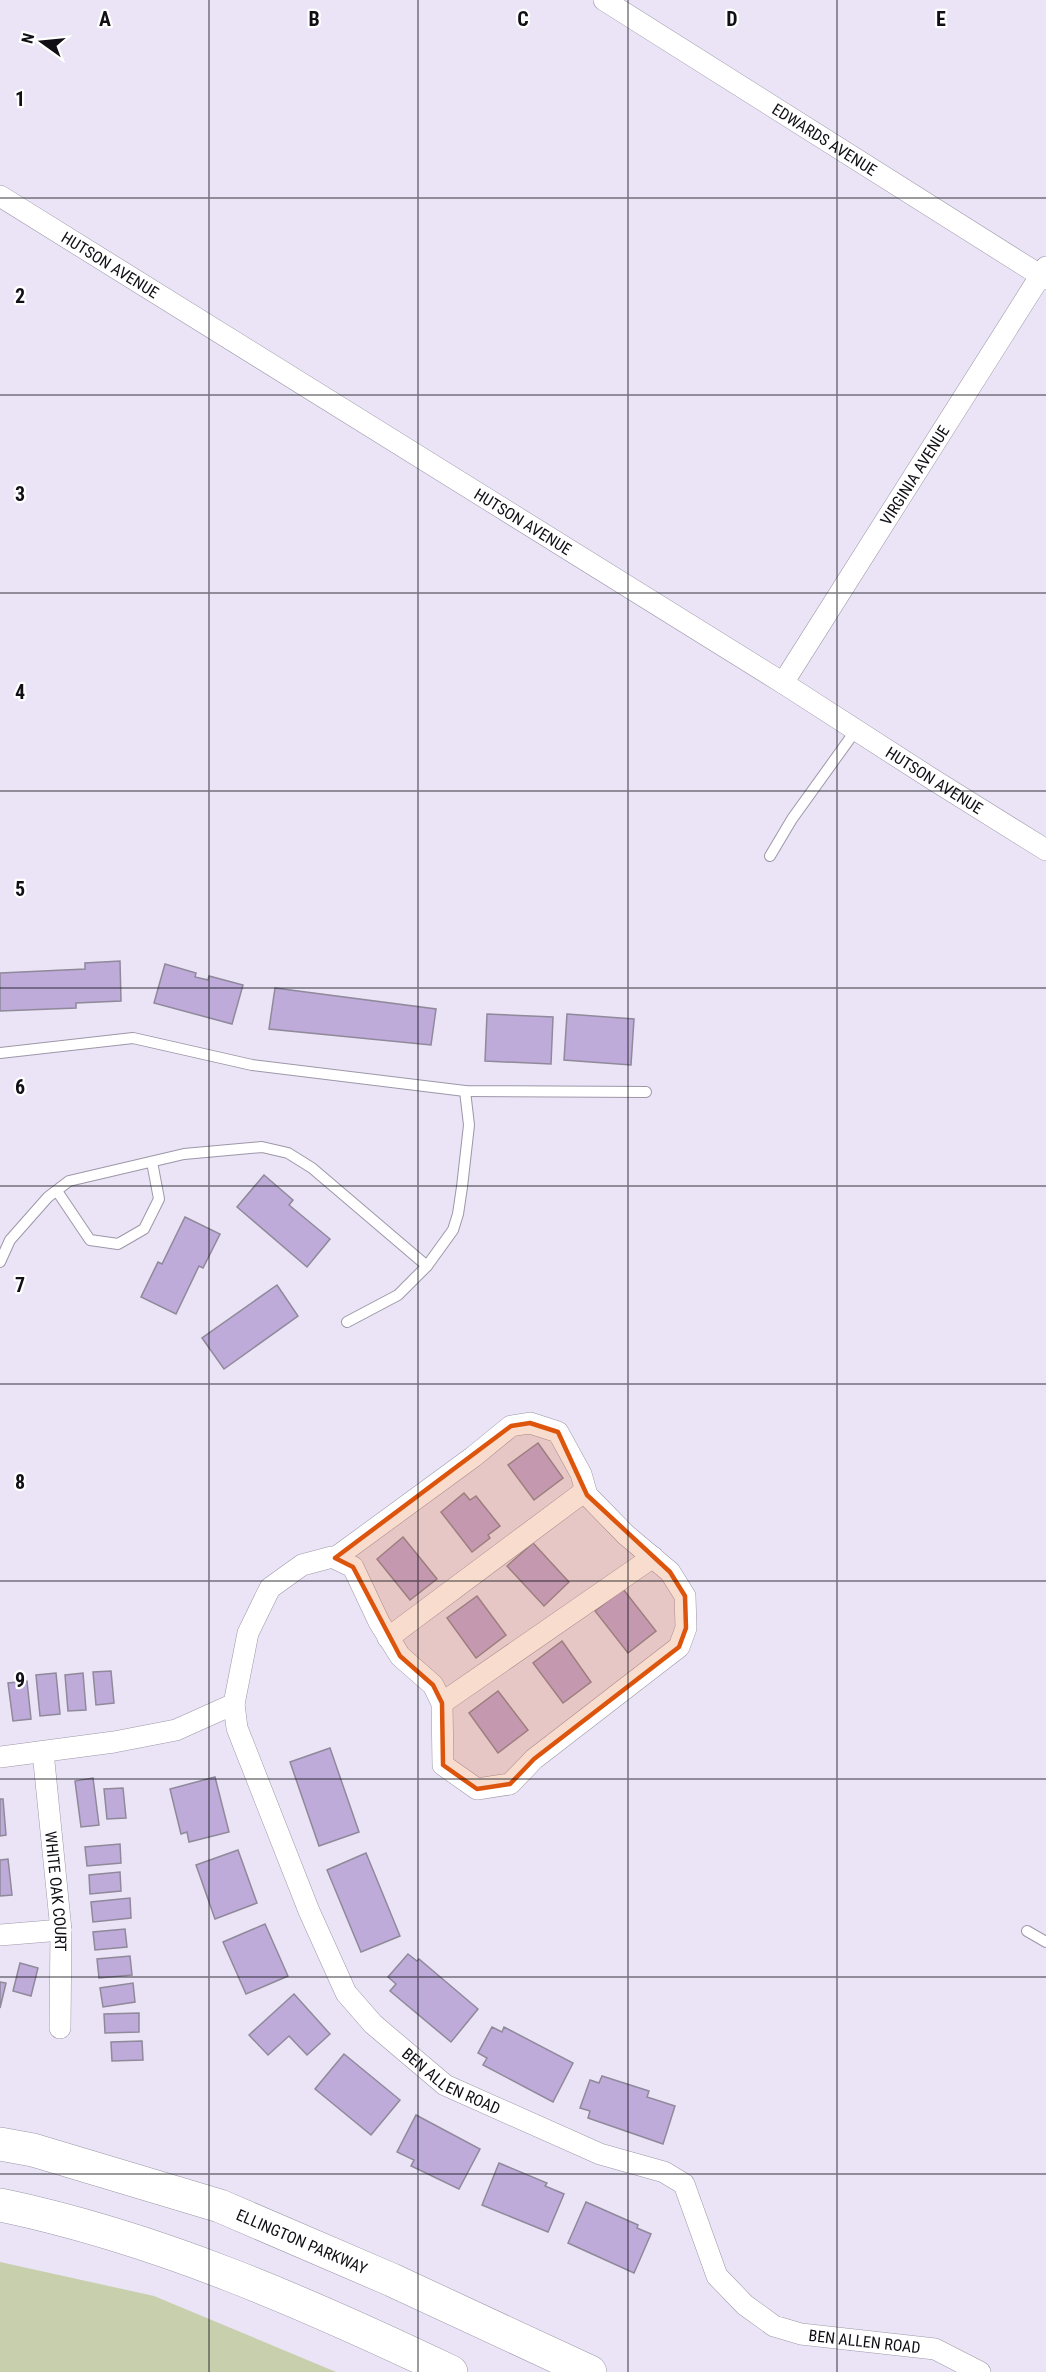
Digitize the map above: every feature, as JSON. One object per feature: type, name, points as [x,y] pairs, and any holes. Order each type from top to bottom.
[{"type":"highway","name":"ELLINGTON PARKWAY","points":[[0,2144],[33,2150],[220,2206],[392,2280],[590,2372]]},
{"type":"highway","points":[[0,2205],[147,2245],[213,2267],[399,2347],[451,2372]]},
{"type":"street","name":"EDWARDS AVENUE","points":[[604,0],[1044,273]]},
{"type":"street","name":"HUTSON AVENUE","points":[[0,196],[783,683],[1046,850]]},
{"type":"street","name":"VIRGINIA AVENUE","points":[[783,683],[1044,273]]},
{"type":"street","points":[[530,1423],[558,1432],[581,1474],[587,1496],[626,1535],[653,1557],[670,1572],[686,1596],[686,1628],[679,1647],[534,1759],[510,1784],[477,1789],[443,1765],[442,1703],[433,1685],[400,1656],[378,1622],[353,1567],[335,1558],[473,1457],[511,1426],[530,1423]]},
{"type":"street","points":[[388,1638],[585,1491]]},
{"type":"street","points":[[442,1703],[653,1557]]},
{"type":"street","name":"BEN ALLEN ROAD","points":[[335,1558],[302,1565],[270,1588],[248,1634],[234,1704],[237,1728],[309,1911],[346,1993],[373,2024],[445,2085],[600,2154],[664,2172],[684,2184],[717,2276],[745,2306],[774,2326],[801,2334],[935,2349],[980,2372]]},
{"type":"street","points":[[0,1757],[114,1742],[176,1730],[234,1704]]},
{"type":"street","name":"WHITE OAK COURT","points":[[43,1752],[61,1930],[60,2028]]},
{"type":"street","points":[[0,1935],[61,1930]]},
{"type":"lane","points":[[770,856],[792,819],[856,730]]},
{"type":"lane","points":[[0,1053],[133,1038],[252,1065],[465,1091],[646,1092]]},
{"type":"lane","points":[[347,1322],[398,1295],[427,1266],[453,1230],[458,1214],[468,1125],[465,1091]]},
{"type":"lane","points":[[0,1262],[10,1240],[48,1197],[69,1181],[184,1154],[262,1147],[288,1153],[312,1168],[427,1266]]},
{"type":"lane","points":[[57,1191],[90,1240],[118,1244],[144,1229],[159,1198],[152,1162]]},
{"type":"lane","points":[[1027,1931],[1046,1942]]},
{"type":"highlighted area","points":[[530,1423],[558,1432],[587,1495],[670,1572],[685,1596],[686,1628],[679,1647],[534,1759],[510,1784],[477,1789],[443,1765],[442,1703],[433,1685],[400,1656],[353,1567],[335,1558],[511,1426]]},
{"type":"green space","points":[[0,2262],[154,2296],[336,2372],[0,2372]]},
{"type":"building","points":[[120,961],[121,1001],[76,1003],[76,1008],[0,1011],[0,973],[85,969],[85,963]]},
{"type":"building","points":[[165,964],[196,973],[195,977],[208,980],[209,976],[243,985],[232,1024],[154,1003]]},
{"type":"building","points":[[275,988],[436,1009],[431,1045],[269,1029]]},
{"type":"building","points":[[487,1014],[553,1017],[551,1064],[485,1061]]},
{"type":"building","points":[[567,1014],[634,1019],[631,1065],[564,1060]]},
{"type":"building","points":[[264,1175],[293,1200],[289,1205],[330,1239],[307,1267],[237,1207]]},
{"type":"building","points":[[185,1217],[220,1234],[203,1268],[199,1266],[176,1314],[141,1297],[158,1262],[162,1264]]},
{"type":"building","points":[[277,1285],[298,1316],[224,1369],[202,1338]]},
{"type":"building","points":[[538,1443],[563,1478],[534,1500],[508,1465]]},
{"type":"building","points":[[464,1493],[470,1500],[476,1496],[500,1526],[488,1535],[490,1538],[472,1552],[441,1512]]},
{"type":"building","points":[[403,1537],[437,1579],[410,1600],[377,1559]]},
{"type":"building","points":[[533,1543],[569,1582],[544,1606],[507,1566]]},
{"type":"building","points":[[623,1589],[656,1631],[628,1653],[595,1611]]},
{"type":"building","points":[[477,1596],[506,1635],[476,1658],[447,1618]]},
{"type":"building","points":[[562,1641],[591,1682],[563,1703],[533,1663]]},
{"type":"building","points":[[111,1671],[114,1703],[96,1705],[93,1672]]},
{"type":"building","points":[[56,1673],[60,1714],[40,1716],[36,1675]]},
{"type":"building","points":[[83,1673],[86,1710],[68,1711],[65,1675]]},
{"type":"building","points":[[27,1681],[31,1719],[13,1721],[8,1683]]},
{"type":"building","points":[[498,1691],[528,1730],[498,1753],[469,1713]]},
{"type":"building","points":[[330,1748],[359,1832],[319,1846],[290,1762]]},
{"type":"building","points":[[215,1777],[229,1832],[189,1842],[187,1832],[181,1834],[170,1789]]},
{"type":"building","points":[[93,1778],[99,1825],[81,1827],[75,1781]]},
{"type":"building","points":[[123,1788],[126,1818],[107,1819],[104,1789]]},
{"type":"building","points":[[0,1799],[3,1799],[6,1835],[0,1836]]},
{"type":"building","points":[[120,1844],[121,1863],[87,1866],[85,1847]]},
{"type":"building","points":[[238,1850],[257,1903],[215,1919],[196,1865]]},
{"type":"building","points":[[366,1853],[400,1936],[361,1952],[327,1870]]},
{"type":"building","points":[[8,1859],[12,1895],[0,1896],[0,1860]]},
{"type":"building","points":[[120,1872],[121,1891],[90,1894],[89,1875]]},
{"type":"building","points":[[130,1898],[131,1918],[93,1922],[91,1902]]},
{"type":"building","points":[[265,1924],[288,1976],[246,1994],[223,1942]]},
{"type":"building","points":[[125,1929],[127,1947],[95,1950],[93,1932]]},
{"type":"building","points":[[408,1954],[417,1961],[419,1959],[478,2009],[451,2042],[390,1991],[396,1984],[388,1977]]},
{"type":"building","points":[[130,1956],[132,1975],[99,1978],[97,1959]]},
{"type":"building","points":[[20,1963],[38,1968],[31,1996],[13,1991]]},
{"type":"building","points":[[0,1982],[6,1983],[0,2008]]},
{"type":"building","points":[[133,1983],[135,2002],[103,2007],[100,1988]]},
{"type":"building","points":[[294,1994],[330,2034],[307,2055],[289,2036],[268,2055],[249,2035]]},
{"type":"building","points":[[139,2013],[139,2032],[105,2033],[104,2014]]},
{"type":"building","points":[[492,2027],[502,2032],[504,2027],[573,2063],[553,2102],[483,2065],[487,2058],[478,2053]]},
{"type":"building","points":[[142,2041],[143,2060],[112,2061],[111,2042]]},
{"type":"building","points":[[344,2054],[400,2100],[371,2135],[315,2089]]},
{"type":"building","points":[[602,2076],[649,2091],[647,2097],[675,2106],[663,2144],[588,2118],[590,2111],[580,2108],[590,2080],[599,2083]]},
{"type":"building","points":[[416,2115],[480,2149],[459,2189],[411,2166],[414,2160],[397,2152]]},
{"type":"building","points":[[499,2163],[547,2183],[545,2186],[564,2194],[548,2232],[482,2205]]},
{"type":"building","points":[[586,2202],[638,2225],[637,2228],[651,2234],[634,2273],[568,2243]]}]
